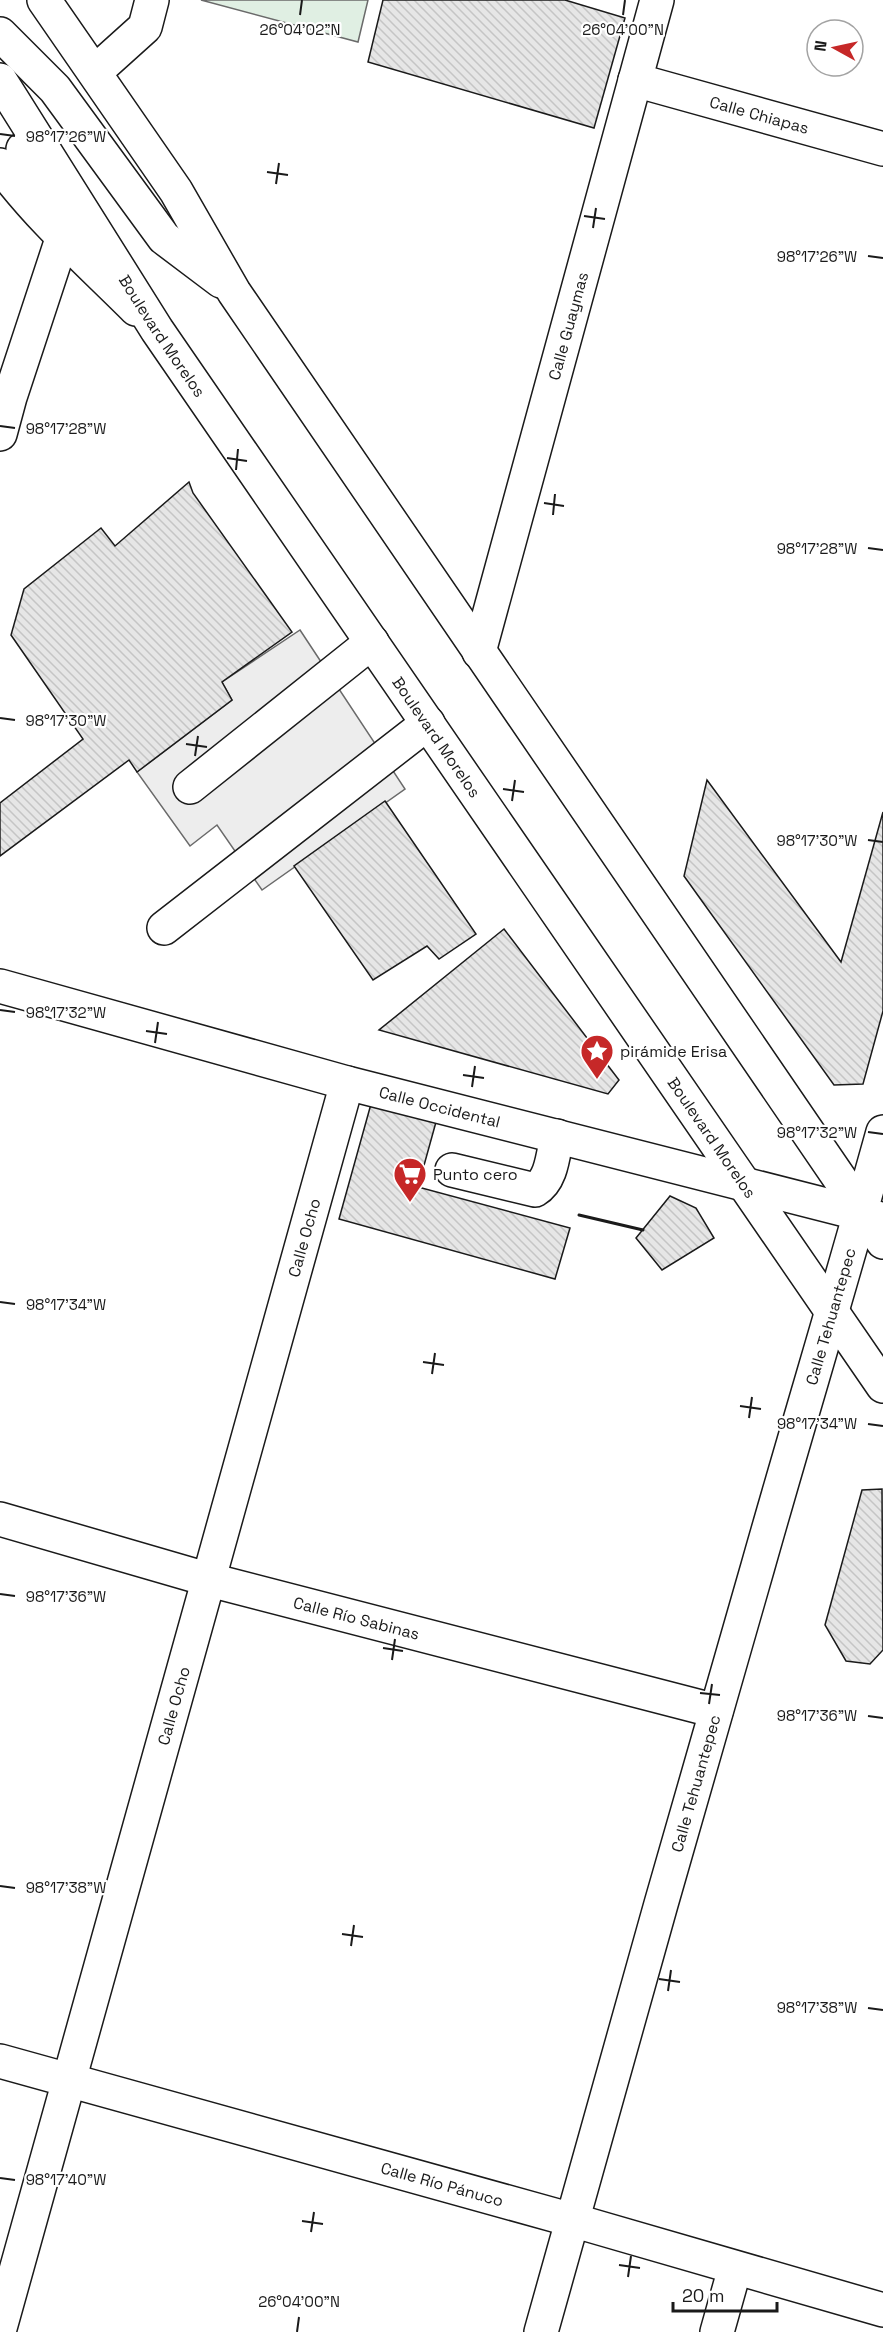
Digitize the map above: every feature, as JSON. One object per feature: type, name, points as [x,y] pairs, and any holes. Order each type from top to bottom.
[{"type":"street","points":[[44,0],[176,191],[234,291],[479,652],[872,1216],[883,1242]]},
{"type":"street","points":[[95,72],[145,27],[152,0]]},
{"type":"street","name":"Calle Guaymas","points":[[479,652],[657,0]]},
{"type":"street","points":[[0,34],[55,89],[164,238],[234,291]]},
{"type":"street","name":"Boulevard Morelos","points":[[0,80],[157,330],[883,1386]]},
{"type":"street","name":"Calle Chiapas","points":[[635,80],[882,147]]},
{"type":"street","points":[[0,92],[5,111],[63,237],[5,395],[0,434]]},
{"type":"street","points":[[0,165],[63,237],[157,330]]},
{"type":"street","points":[[190,787],[372,642]]},
{"type":"street","points":[[164,928],[428,723]]},
{"type":"street","name":"Calle Occidental","points":[[0,986],[347,1083],[872,1216]]},
{"type":"street","name":"Calle Ocho","points":[[0,2328],[347,1083]]},
{"type":"street","name":"Calle Tehuantepec","points":[[541,2332],[831,1311],[872,1216],[883,1132]]},
{"type":"street","points":[[452,1170],[535,1190],[542,1186],[549,1172],[557,1136]]},
{"type":"street","name":"Calle Río Sabinas","points":[[0,1519],[210,1580],[716,1711]]},
{"type":"street","name":"Calle Río Pánuco","points":[[0,2061],[572,2220],[883,2310]]},
{"type":"street","points":[[717,2332],[735,2268]]},
{"type":"green space","points":[[201,0],[368,0],[358,42]]},
{"type":"shaded area","points":[[300,630],[405,789],[262,890],[217,825],[190,846],[137,772],[232,700],[222,682]]},
{"type":"building","points":[[383,0],[565,0],[625,18],[594,128],[368,62]]},
{"type":"building","points":[[189,482],[193,493],[292,632],[222,682],[232,700],[137,772],[129,760],[0,856],[0,803],[83,739],[11,635],[24,589],[101,528],[115,546]]},
{"type":"building","points":[[707,780],[841,962],[883,812],[883,1011],[863,1084],[834,1085],[684,876]]},
{"type":"building","points":[[385,801],[476,934],[439,959],[427,946],[373,980],[294,866]]},
{"type":"building","points":[[504,929],[619,1080],[608,1094],[379,1030]]},
{"type":"building","name":"Punto cero","points":[[371,1104],[436,1122],[418,1187],[570,1228],[555,1279],[339,1219]]},
{"type":"building","points":[[670,1196],[696,1208],[714,1238],[662,1270],[636,1238]]},
{"type":"building","points":[[882,1489],[883,1650],[870,1664],[846,1661],[825,1625],[862,1490]]},
{"type":"wall","points":[[579,1215],[643,1230]]},
{"type":"place","name":"pirámide Erisa","points":[[597,1080]]},
{"type":"place","name":"Punto cero","points":[[410,1203]]}]
